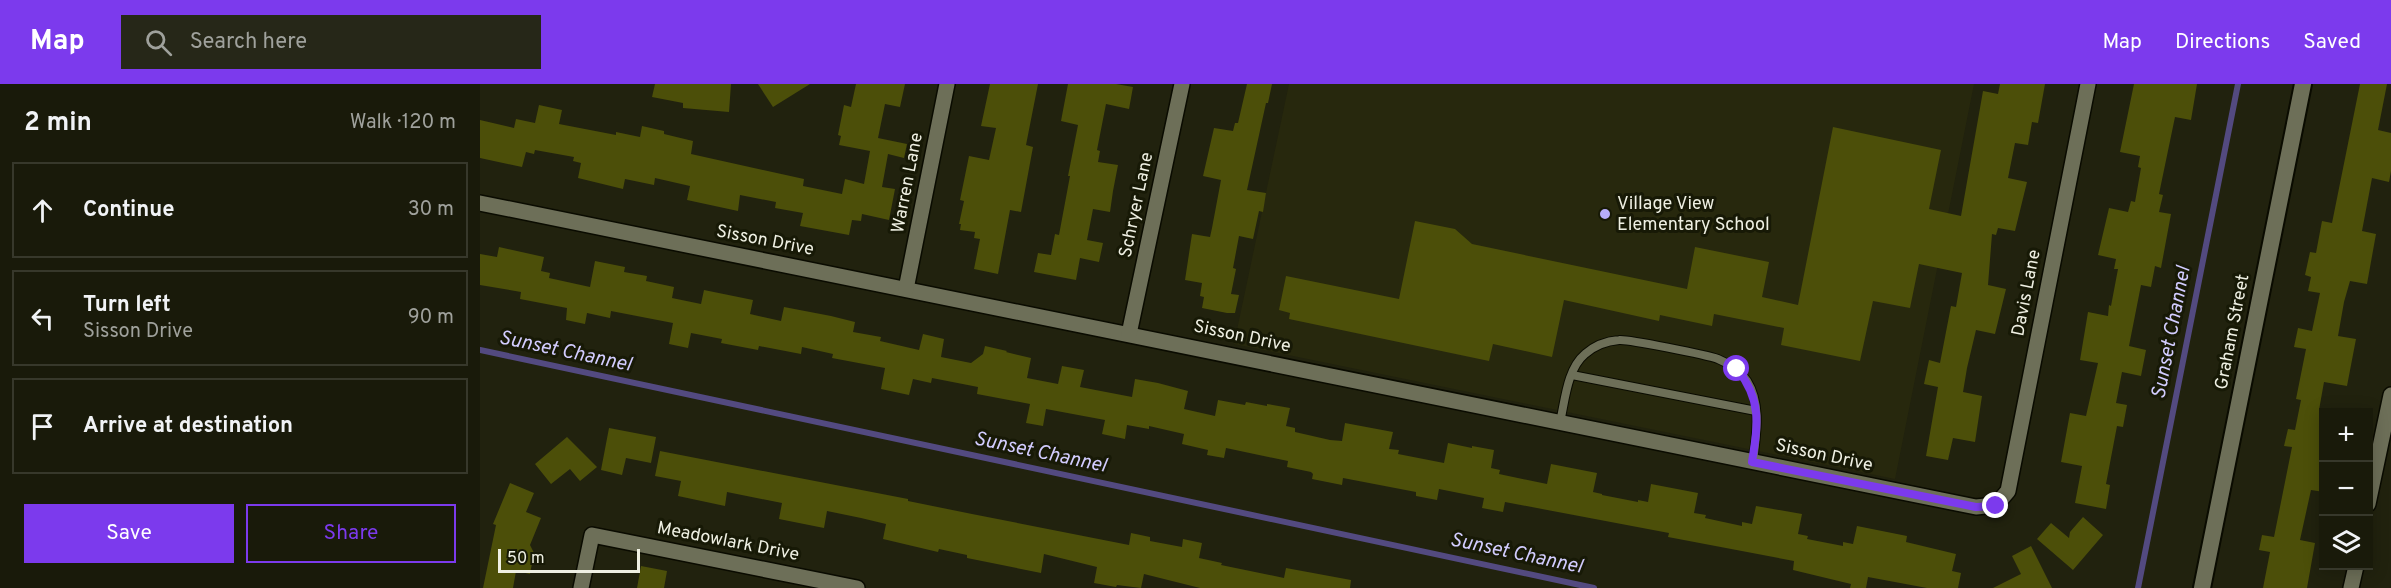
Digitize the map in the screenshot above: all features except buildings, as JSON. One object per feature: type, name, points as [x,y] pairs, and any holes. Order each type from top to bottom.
[{"type":"street","name":"Warren Lane","points":[[906,289],[947,84]]},
{"type":"street","name":"Schryer Lane","points":[[1129,334],[1182,84]]},
{"type":"street","name":"Davis Lane","points":[[1996,506],[2008,491],[2088,84]]},
{"type":"street","name":"Graham Street","points":[[2202,588],[2303,84]]},
{"type":"street","name":"Sisson Drive","points":[[480,203],[1976,507],[1996,506]]},
{"type":"street","points":[[2373,480],[2391,395]]},
{"type":"street","name":"Meadowlark Drive","points":[[581,588],[592,535],[816,584],[857,588]]},
{"type":"street","points":[[2351,588],[2355,570]]},
{"type":"lane","points":[[1560,422],[1572,375],[1584,354],[1601,344],[1620,339],[1717,358],[1737,369],[1747,382],[1756,402],[1757,430],[1752,462]]},
{"type":"lane","points":[[1572,375],[1756,411]]},
{"type":"shaded area","name":"Village View Elementary School","points":[[1289,84],[1974,84],[1895,479],[1234,344]]},
{"type":"waterway","name":"Sunset Channel","points":[[2138,588],[2238,84]]},
{"type":"waterway","name":"Sunset Channel","points":[[480,350],[1594,588]]},
{"type":"place","name":"Village View Elementary School","points":[[1605,214]]},
{"type":"route","points":[[1737,369],[1747,382],[1756,402],[1757,430],[1752,462],[1976,507],[1996,506]]}]
